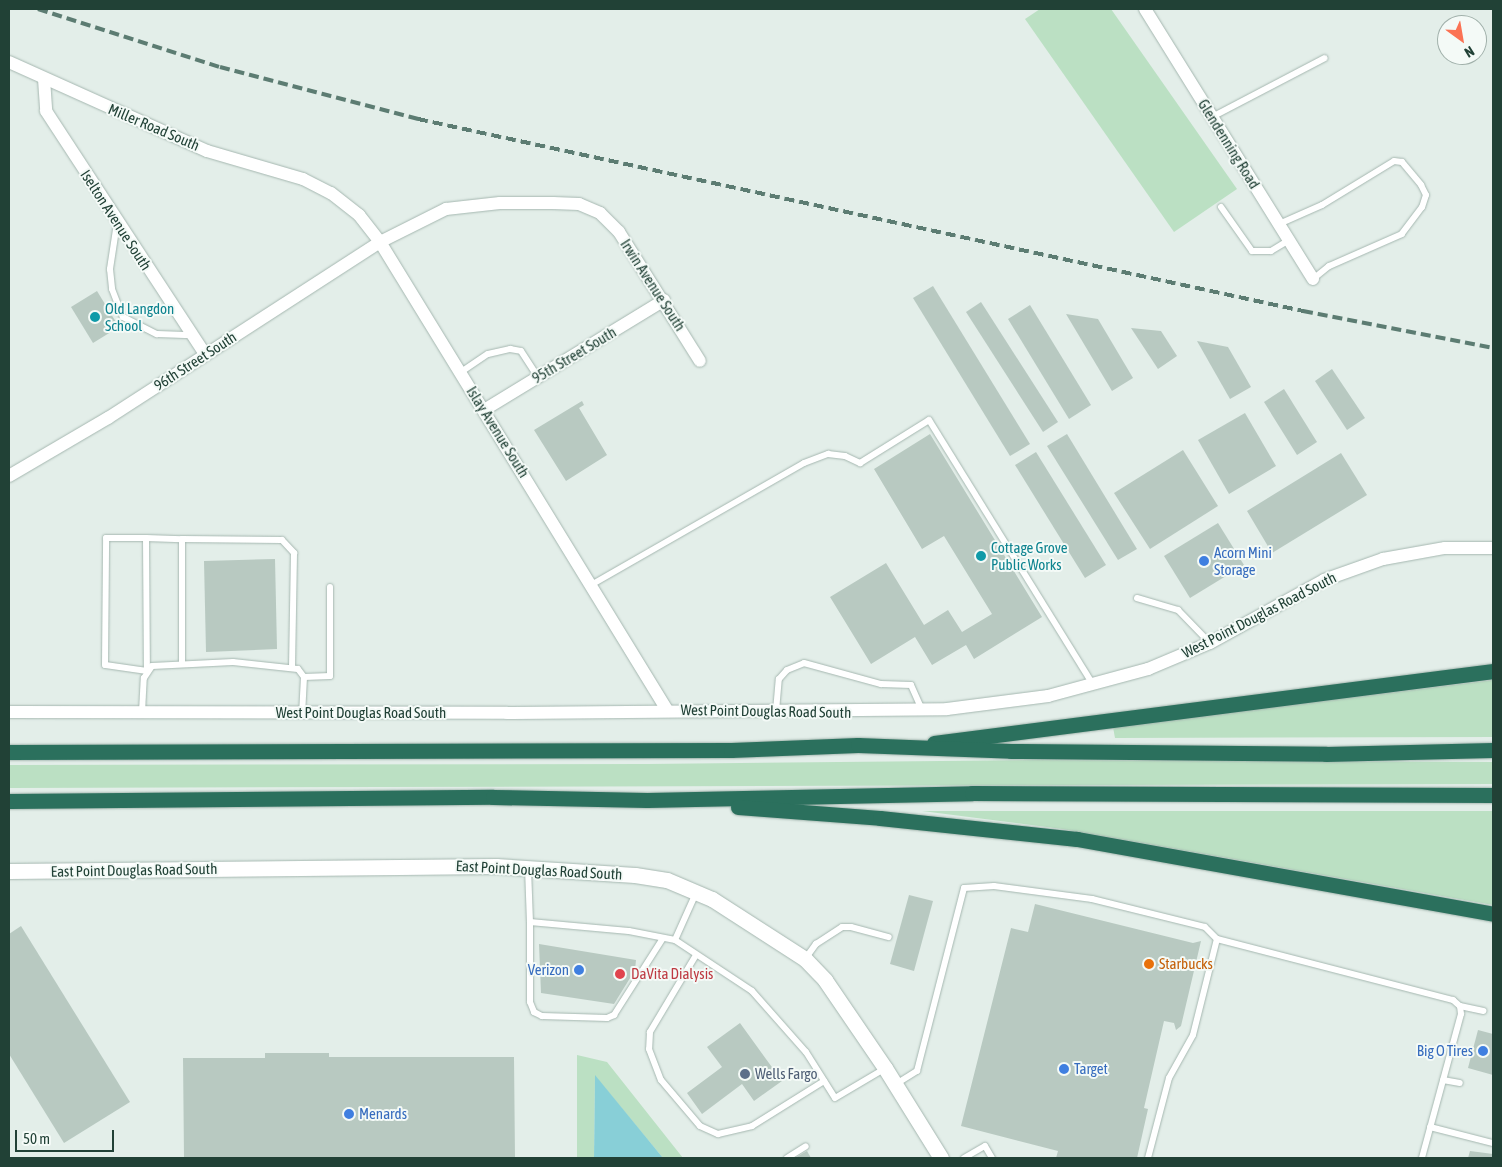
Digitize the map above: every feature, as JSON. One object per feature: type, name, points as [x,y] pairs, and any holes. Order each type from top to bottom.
[{"type":"highway","points":[[920,748],[945,739],[1493,671]]},
{"type":"highway","points":[[9,752],[731,750],[858,745],[920,748],[1326,754],[1493,750]]},
{"type":"highway","points":[[9,801],[493,797],[647,800],[972,794],[1493,795]]},
{"type":"highway","points":[[647,800],[880,818],[1077,840],[1493,914]]},
{"type":"street","name":"Glendenning Road","points":[[1145,9],[1313,279]]},
{"type":"street","name":"Miller Road South","points":[[9,62],[208,151],[303,179]]},
{"type":"street","name":"Iselton Avenue South","points":[[44,79],[46,111],[205,354]]},
{"type":"street","name":"Islay Avenue South","points":[[303,179],[331,193],[358,215],[380,242],[667,710]]},
{"type":"street","name":"Irwin Avenue South","points":[[380,242],[446,209],[500,203],[579,204],[600,212],[619,232],[664,300],[700,362]]},
{"type":"street","name":"96th Street South","points":[[9,476],[108,418],[380,242]]},
{"type":"street","name":"95th Street South","points":[[484,410],[664,300]]},
{"type":"street","name":"West Point Douglas Road South","points":[[9,712],[922,710],[1048,696],[1094,685],[1148,669],[1210,643],[1309,588],[1354,568],[1413,552],[1493,548]]},
{"type":"street","name":"East Point Douglas Road South","points":[[9,871],[406,866],[528,868],[635,875],[667,880],[696,892],[805,959],[825,980],[885,1068],[941,1158]]},
{"type":"lane","points":[[1212,117],[1326,58]]},
{"type":"lane","points":[[1279,224],[1322,205],[1394,161],[1402,162],[1421,185],[1426,195],[1422,208],[1402,234],[1329,266],[1313,279]]},
{"type":"lane","points":[[1221,207],[1252,251],[1271,252],[1289,240]]},
{"type":"lane","points":[[117,222],[110,269],[112,289],[123,317],[158,334],[192,335]]},
{"type":"lane","points":[[461,372],[488,354],[510,349],[521,351],[538,377]]},
{"type":"lane","points":[[591,585],[804,463],[828,454],[846,456],[860,464],[929,420],[1094,685]]},
{"type":"lane","points":[[147,671],[105,665],[106,538],[282,540],[290,546],[294,553],[292,667]]},
{"type":"lane","points":[[142,712],[147,671],[146,538]]},
{"type":"lane","points":[[182,539],[182,663]]},
{"type":"lane","points":[[304,677],[330,676],[330,587]]},
{"type":"lane","points":[[1137,598],[1178,610],[1210,643]]},
{"type":"lane","points":[[147,671],[152,666],[182,663],[292,667],[298,669],[304,677],[302,712]]},
{"type":"lane","points":[[776,711],[779,680],[787,670],[804,663],[874,682],[912,684],[922,710]]},
{"type":"lane","points":[[528,868],[530,1002],[534,1012],[542,1016],[611,1016],[663,938]]},
{"type":"lane","points":[[896,1085],[917,1071],[964,888],[994,886],[1092,898],[1205,927],[1217,939],[1453,1000],[1460,1006],[1484,1012]]},
{"type":"lane","points":[[675,940],[696,892]]},
{"type":"lane","points":[[530,922],[675,940],[752,991],[806,1052],[835,1098],[885,1068]]},
{"type":"lane","points":[[805,959],[816,944],[842,927],[852,927],[889,937]]},
{"type":"lane","points":[[1148,1158],[1169,1078],[1193,1035],[1217,939]]},
{"type":"lane","points":[[696,955],[650,1032],[648,1049],[661,1080],[700,1126],[718,1134],[752,1126],[824,1081]]},
{"type":"lane","points":[[1422,1158],[1461,1014],[1460,1006]]},
{"type":"lane","points":[[1443,1080],[1460,1083]]},
{"type":"lane","points":[[1430,1127],[1493,1143]]},
{"type":"lane","points":[[787,1158],[806,1146]]},
{"type":"lane","points":[[964,1158],[985,1146],[992,1158]]},
{"type":"green space","points":[[1040,9],[1111,9],[1237,189],[1174,232],[1025,19]]},
{"type":"green space","points":[[1493,680],[1493,737],[1115,738],[1113,727]]},
{"type":"green space","points":[[1035,760],[1493,762],[1493,784],[9,788],[9,765],[647,764]]},
{"type":"green space","points":[[922,811],[1493,811],[1493,905],[1062,829]]},
{"type":"green space","points":[[577,1055],[607,1062],[683,1158],[663,1158],[595,1076],[594,1158],[577,1158]]},
{"type":"water","points":[[595,1075],[663,1158],[594,1158]]},
{"type":"building","points":[[933,286],[1030,444],[1010,456],[913,298]]},
{"type":"building","name":"Old Langdon School","points":[[97,291],[119,327],[93,343],[71,307]]},
{"type":"building","points":[[981,302],[1058,422],[1043,432],[966,312]]},
{"type":"building","points":[[1030,305],[1091,405],[1069,419],[1008,319]]},
{"type":"building","points":[[1066,314],[1098,319],[1133,378],[1112,391]]},
{"type":"building","points":[[1131,328],[1161,331],[1177,356],[1158,369]]},
{"type":"building","points":[[1197,341],[1228,347],[1251,387],[1230,399]]},
{"type":"building","points":[[1332,369],[1365,418],[1347,430],[1315,381]]},
{"type":"building","points":[[1284,389],[1317,442],[1297,455],[1264,402]]},
{"type":"building","points":[[582,401],[584,405],[579,408],[607,455],[566,481],[534,430]]},
{"type":"building","points":[[1245,413],[1276,466],[1229,494],[1198,440]]},
{"type":"building","name":"Cottage Grove Public Works","points":[[930,434],[1042,617],[974,659],[966,645],[932,665],[915,637],[871,664],[830,597],[886,563],[924,625],[948,610],[962,632],[992,614],[944,536],[922,549],[874,469]]},
{"type":"building","points":[[1067,434],[1137,549],[1118,560],[1047,446]]},
{"type":"building","points":[[1183,450],[1218,506],[1150,549],[1114,493]]},
{"type":"building","points":[[1036,452],[1106,565],[1085,578],[1015,465]]},
{"type":"building","points":[[1341,453],[1367,495],[1272,553],[1247,511]]},
{"type":"building","name":"Acorn Mini Storage","points":[[1218,523],[1244,565],[1190,598],[1164,556]]},
{"type":"building","points":[[275,559],[277,649],[206,652],[204,561]]},
{"type":"building","points":[[909,895],[933,901],[914,971],[890,964]]},
{"type":"building","name":"Target","points":[[1035,904],[1193,943],[1201,941],[1181,1026],[1176,1030],[1174,1023],[1164,1021],[1144,1108],[1148,1109],[1137,1158],[1056,1158],[1058,1151],[961,1126],[1011,928],[1028,932]]},
{"type":"building","points":[[21,926],[130,1102],[64,1143],[9,1054],[9,934]]},
{"type":"building","points":[[539,944],[636,960],[635,970],[614,1004],[541,993]]},
{"type":"building","name":"Wells Fargo","points":[[740,1023],[782,1081],[754,1101],[742,1084],[702,1114],[687,1093],[722,1067],[707,1047]]},
{"type":"building","name":"Big O Tires","points":[[1478,1030],[1493,1034],[1493,1075],[1468,1068]]},
{"type":"building","name":"Menards","points":[[265,1053],[329,1053],[329,1057],[514,1057],[515,1158],[184,1158],[183,1058],[265,1058]]},
{"type":"building","points":[[807,1151],[811,1158],[795,1158]]},
{"type":"building","points":[[1470,1151],[1493,1154],[1493,1158],[1468,1158]]},
{"type":"railway","points":[[38,9],[220,67],[418,119],[1303,311],[1493,348]]},
{"type":"place","name":"Old Langdon School","points":[[95,317]]},
{"type":"place","name":"Cottage Grove Public Works","points":[[981,556]]},
{"type":"place","name":"Acorn Mini Storage","points":[[1204,561]]},
{"type":"place","name":"Starbucks","points":[[1149,964]]},
{"type":"place","name":"Verizon","points":[[579,970]]},
{"type":"place","name":"DaVita Dialysis","points":[[620,974]]},
{"type":"place","name":"Big O Tires","points":[[1483,1051]]},
{"type":"place","name":"Target","points":[[1064,1069]]},
{"type":"place","name":"Wells Fargo","points":[[745,1074]]},
{"type":"place","name":"Menards","points":[[349,1114]]}]
